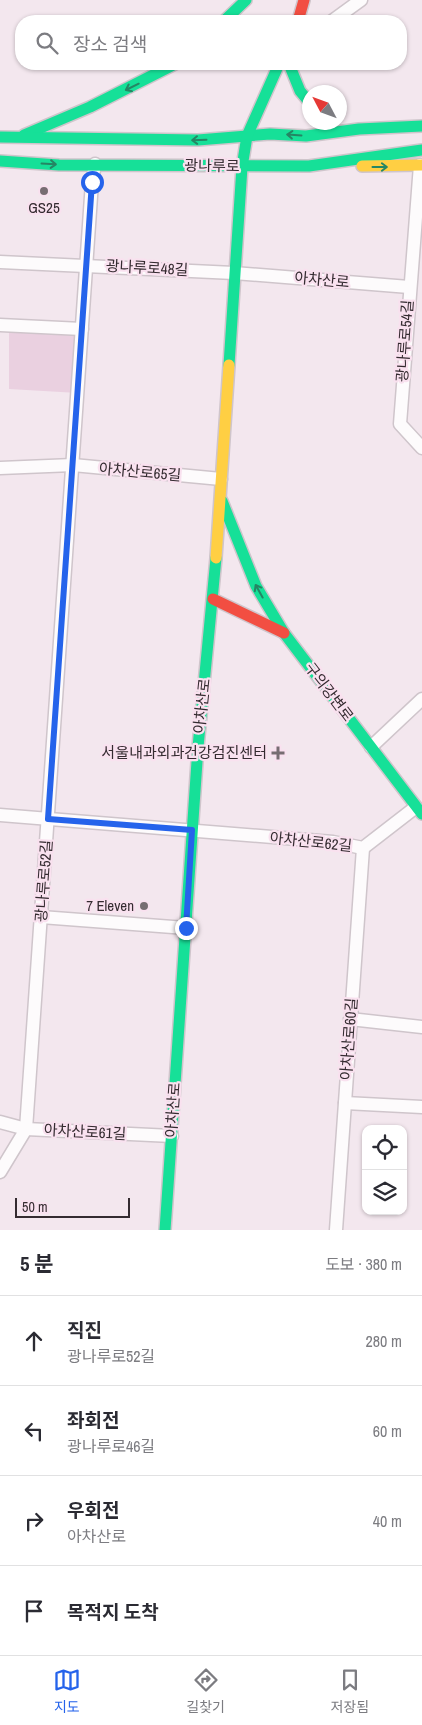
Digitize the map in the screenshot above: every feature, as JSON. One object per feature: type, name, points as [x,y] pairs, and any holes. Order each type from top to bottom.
[{"type":"main road","points":[[230,15],[246,0]]},
{"type":"main road","points":[[300,15],[304,0]]},
{"type":"main road","points":[[18,137],[90,107],[163,70]]},
{"type":"main road","name":"아차산로","points":[[165,1230],[198,747],[213,599],[242,167],[247,136],[275,70]]},
{"type":"main road","points":[[291,70],[302,93]]},
{"type":"main road","points":[[347,120],[383,128]]},
{"type":"main road","name":"광나루로","points":[[0,137],[198,140],[270,134],[306,136],[419,125]]},
{"type":"main road","name":"광나루로","points":[[0,161],[59,165],[308,166],[422,150]]},
{"type":"main road","points":[[339,163],[378,167],[421,165]]},
{"type":"main road","points":[[220,497],[256,586],[284,633]]},
{"type":"main road","name":"구의강변로","points":[[213,599],[284,633],[419,811]]},
{"type":"street","points":[[340,15],[360,0]]},
{"type":"street","name":"광나루로52길","points":[[0,1172],[26,1129],[86,265],[95,164]]},
{"type":"street","name":"광나루로54길","points":[[421,165],[409,287],[400,424],[422,448]]},
{"type":"street","name":"광나루로48길","points":[[0,262],[234,273]]},
{"type":"street","name":"아차산로","points":[[234,273],[409,287]]},
{"type":"street","points":[[0,326],[82,329]]},
{"type":"street","name":"아차산로65길","points":[[0,468],[73,465],[221,480]]},
{"type":"street","points":[[371,747],[422,699]]},
{"type":"street","name":"아차산로62길","points":[[0,815],[333,842],[363,848],[419,811]]},
{"type":"street","name":"아차산로60길","points":[[336,1230],[363,848]]},
{"type":"street","points":[[41,917],[186,928]]},
{"type":"street","points":[[350,1019],[422,1027]]},
{"type":"street","points":[[345,1103],[422,1106]]},
{"type":"street","name":"아차산로61길","points":[[0,1122],[26,1129],[172,1136]]},
{"type":"shaded area","points":[[9,326],[82,329],[78,393],[9,389]]},
{"type":"traffic: fast","points":[[230,15],[246,0]]},
{"type":"traffic: fast","points":[[24,135],[90,107],[163,70]]},
{"type":"traffic: fast","points":[[229,365],[242,167],[247,136],[276,70]]},
{"type":"traffic: fast","points":[[291,70],[302,93]]},
{"type":"traffic: fast","points":[[0,137],[198,140],[270,134],[306,136],[359,129],[422,126]]},
{"type":"traffic: fast","points":[[0,161],[59,165],[309,166],[422,150]]},
{"type":"traffic: fast","points":[[222,501],[256,586],[284,633],[422,814]]},
{"type":"traffic: fast","points":[[165,1230],[198,747],[216,558]]},
{"type":"traffic: slow","points":[[362,166],[422,165]]},
{"type":"traffic: slow","points":[[216,558],[229,365]]},
{"type":"traffic: jam","points":[[300,15],[304,0]]},
{"type":"traffic: jam","points":[[213,599],[284,633]]},
{"type":"place","name":"GS25","points":[[44,191]]},
{"type":"place","name":"서울내과외과건강검진센터","points":[[278,753]]},
{"type":"place","name":"7 Eleven","points":[[144,906]]},
{"type":"route","points":[[92,182],[48,819],[192,830],[186,928]]}]
